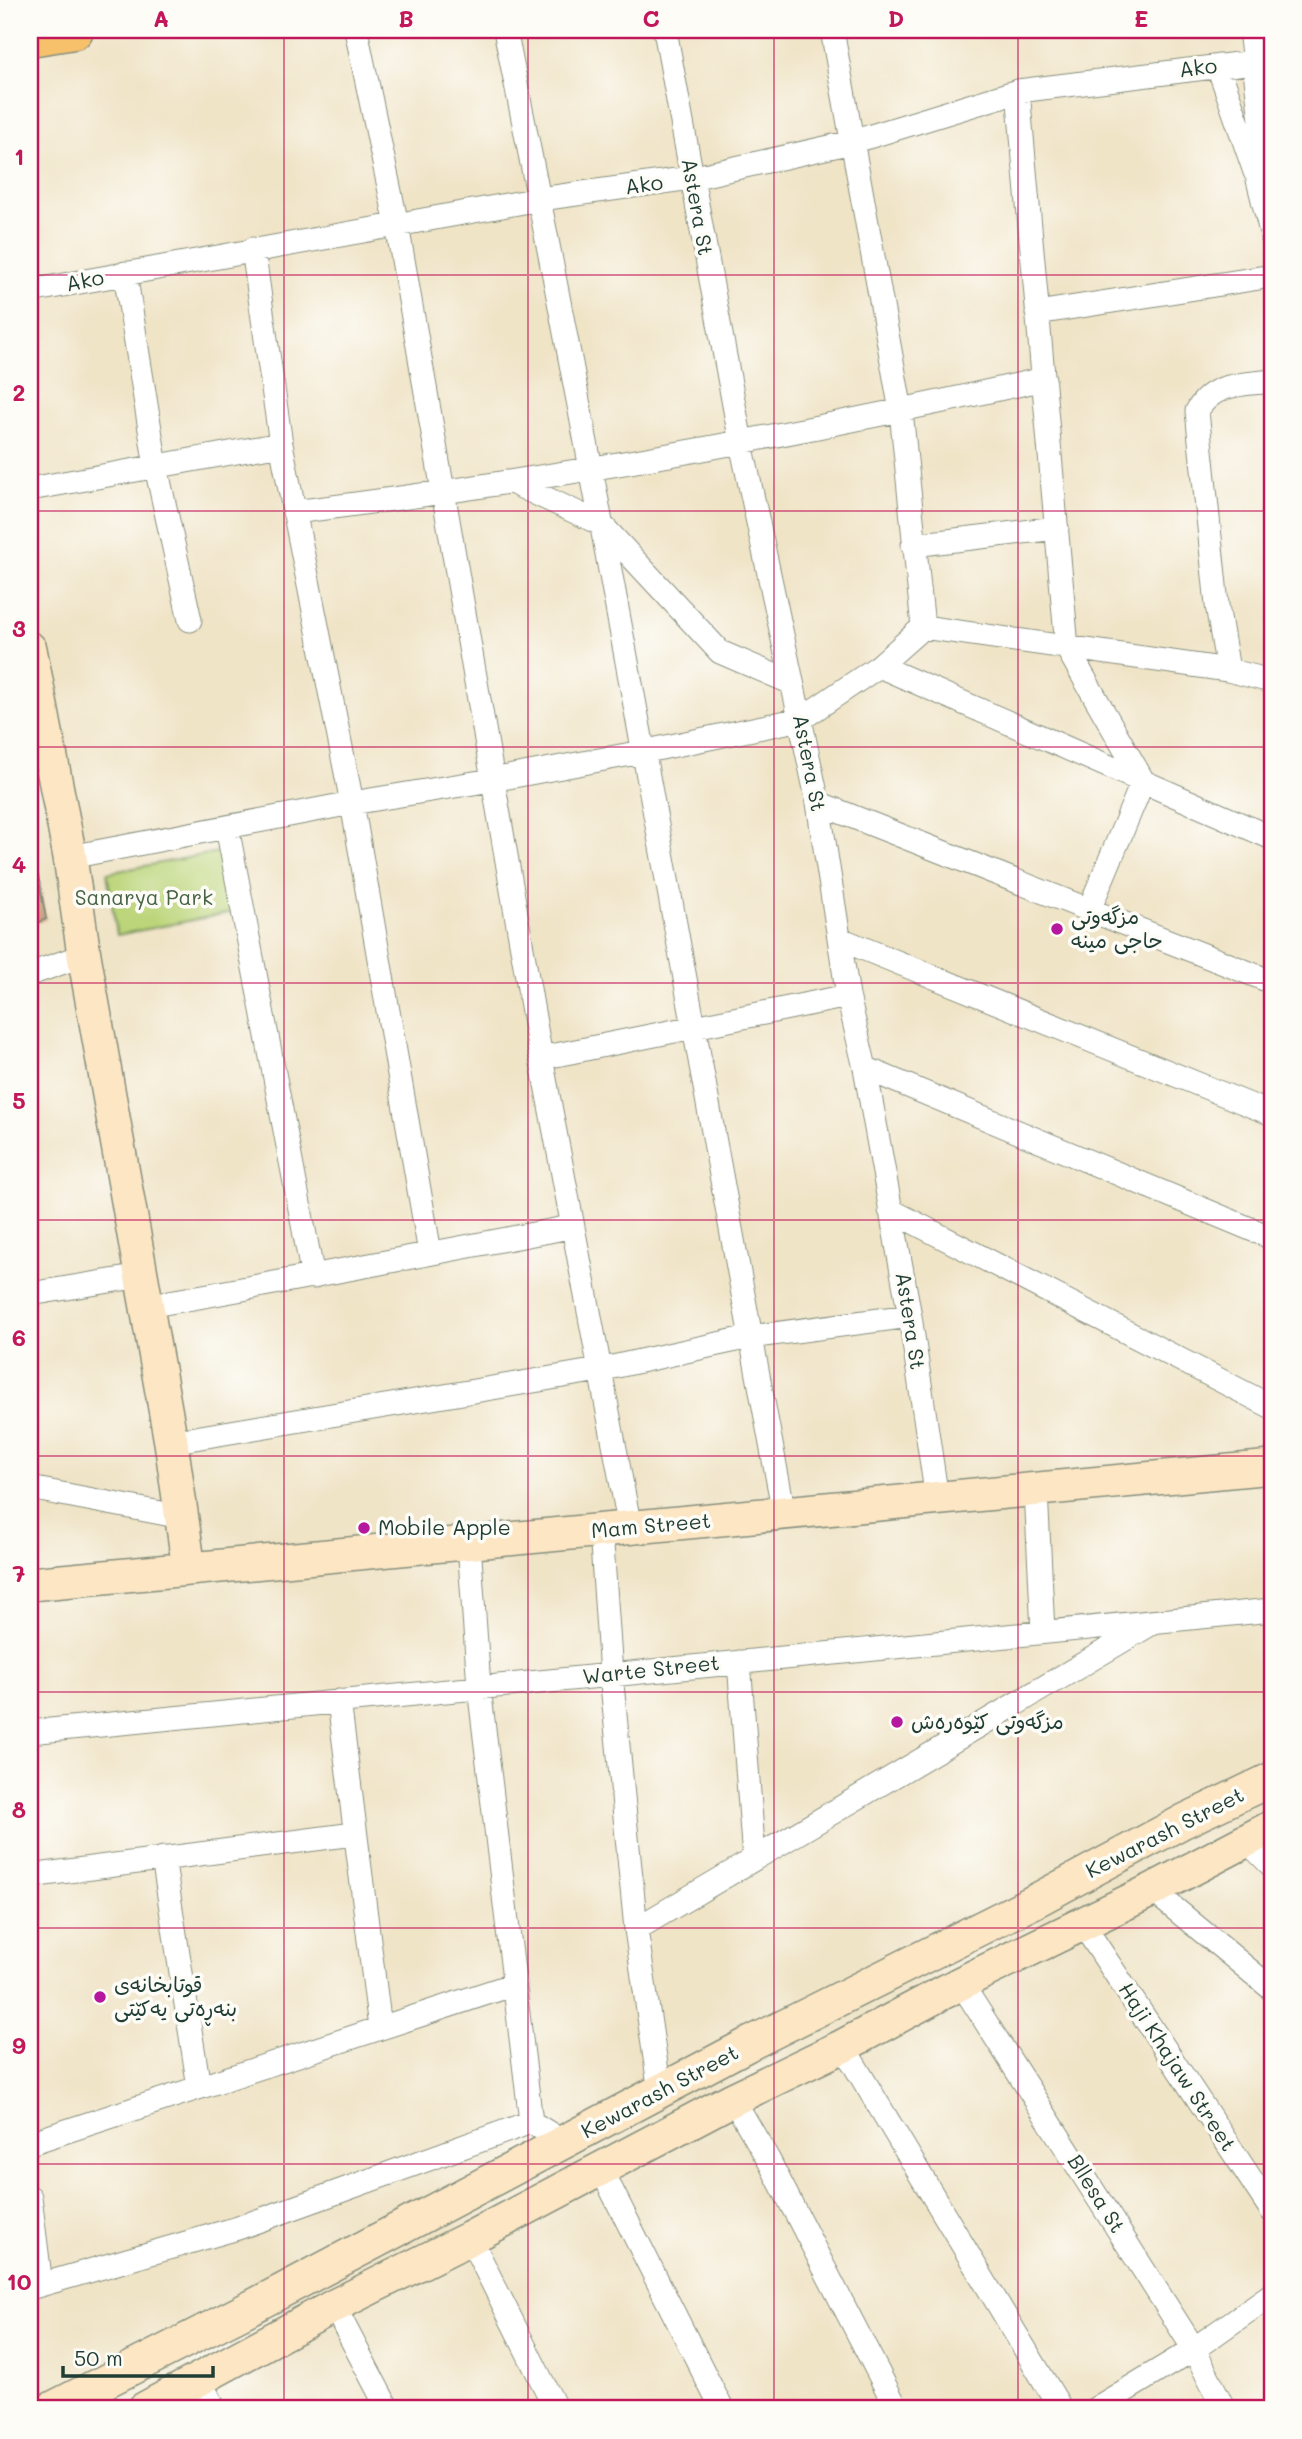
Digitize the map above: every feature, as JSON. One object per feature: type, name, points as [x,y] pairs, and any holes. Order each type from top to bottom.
[{"type":"highway","points":[[30,37],[74,30]]},
{"type":"main road","points":[[30,649],[70,857],[83,955],[171,1442],[189,1569]]},
{"type":"main road","name":"Mam Street","points":[[30,1584],[1272,1467]]},
{"type":"main road","name":"Kewarash Street","points":[[51,2409],[565,2143],[747,2045],[1033,1902],[1184,1821],[1272,1779]]},
{"type":"main road","name":"Kewarash Street","points":[[144,2409],[334,2306],[470,2238],[733,2099],[843,2046],[961,1983],[1152,1890],[1259,1834]]},
{"type":"main road","points":[[747,2045],[765,2084]]},
{"type":"main road","points":[[627,2110],[645,2146]]},
{"type":"street","points":[[356,30],[397,225],[541,1058],[599,1370],[615,1529],[611,1674],[636,1929],[660,2092]]},
{"type":"street","points":[[505,30],[592,467],[642,752],[784,1513]]},
{"type":"street","name":"Astera St","points":[[665,30],[741,443],[818,803],[848,996],[865,1068],[910,1316],[937,1499]]},
{"type":"street","points":[[832,30],[901,411],[923,627]]},
{"type":"street","points":[[1250,30],[1272,236]]},
{"type":"street","name":"Ako","points":[[30,291],[540,199],[691,178],[852,142],[1018,92],[1254,62]]},
{"type":"street","points":[[1217,66],[1265,178]]},
{"type":"street","points":[[1018,92],[1067,648],[1143,781]]},
{"type":"street","points":[[253,249],[281,444],[352,803],[430,1253]]},
{"type":"street","points":[[125,273],[156,467],[190,620]]},
{"type":"street","points":[[1037,313],[1272,276]]},
{"type":"street","points":[[294,512],[443,494],[741,443],[1044,379]]},
{"type":"street","points":[[1228,670],[1217,605],[1196,411],[1204,398],[1217,389],[1272,381]]},
{"type":"street","points":[[30,489],[281,444]]},
{"type":"street","points":[[511,482],[601,524],[720,652],[792,683]]},
{"type":"street","points":[[914,545],[1057,528]]},
{"type":"street","points":[[923,627],[1228,670],[1272,679]]},
{"type":"street","points":[[70,857],[352,803],[642,752],[801,719],[880,666],[923,627]]},
{"type":"street","points":[[880,666],[1272,838]]},
{"type":"street","points":[[1089,910],[1143,781]]},
{"type":"street","points":[[818,803],[1272,982]]},
{"type":"street","points":[[227,827],[313,1277]]},
{"type":"street","points":[[840,939],[1272,1114]]},
{"type":"street","points":[[30,974],[83,955]]},
{"type":"street","points":[[541,1058],[848,996]]},
{"type":"street","points":[[865,1068],[1272,1238]]},
{"type":"street","points":[[890,1210],[1272,1407]]},
{"type":"street","points":[[30,1294],[143,1291],[313,1277],[571,1227]]},
{"type":"street","points":[[171,1442],[599,1370],[750,1337],[910,1316]]},
{"type":"street","points":[[30,1488],[182,1517]]},
{"type":"street","points":[[1036,1490],[1043,1632]]},
{"type":"street","points":[[469,1543],[479,1687],[531,2122]]},
{"type":"street","name":"Warte Street","points":[[30,1732],[1272,1610]]},
{"type":"street","points":[[636,1929],[1154,1621]]},
{"type":"street","points":[[739,1662],[754,1859]]},
{"type":"street","points":[[339,1701],[380,2028]]},
{"type":"street","points":[[30,1875],[354,1834]]},
{"type":"street","points":[[1259,1834],[1272,1866]]},
{"type":"street","points":[[163,1858],[199,2087]]},
{"type":"street","points":[[1152,1890],[1272,1989]]},
{"type":"street","name":"‌Haji Khajaw Street","points":[[1082,1923],[1272,2211]]},
{"type":"street","name":"Bllesa St","points":[[961,1983],[1194,2349],[1224,2409]]},
{"type":"street","points":[[30,2143],[514,1984]]},
{"type":"street","points":[[843,2046],[1061,2409]]},
{"type":"street","points":[[733,2099],[768,2160],[897,2409]]},
{"type":"street","points":[[531,2122],[565,2143]]},
{"type":"street","points":[[30,2197],[36,2286],[238,2228],[531,2122]]},
{"type":"street","points":[[601,2169],[722,2409]]},
{"type":"street","points":[[470,2238],[556,2409]]},
{"type":"street","points":[[1095,2409],[1194,2349],[1272,2294]]},
{"type":"street","points":[[334,2306],[388,2409]]},
{"type":"street","points":[[198,2378],[215,2409]]},
{"type":"green space","name":"Sanarya Park","points":[[224,851],[234,912],[117,935],[107,873]]},
{"type":"building","points":[[38,875],[46,919],[30,926],[30,876]]},
{"type":"place","name":"مزگەوتی حاجی مینە","points":[[1057,929]]},
{"type":"place","name":"Mobile Apple","points":[[364,1528]]},
{"type":"place","name":"مزگەوتی کێوەرەش","points":[[897,1722]]},
{"type":"place","name":"قوتابخانەی بنەڕەتی یەکێتی","points":[[100,1997]]}]
